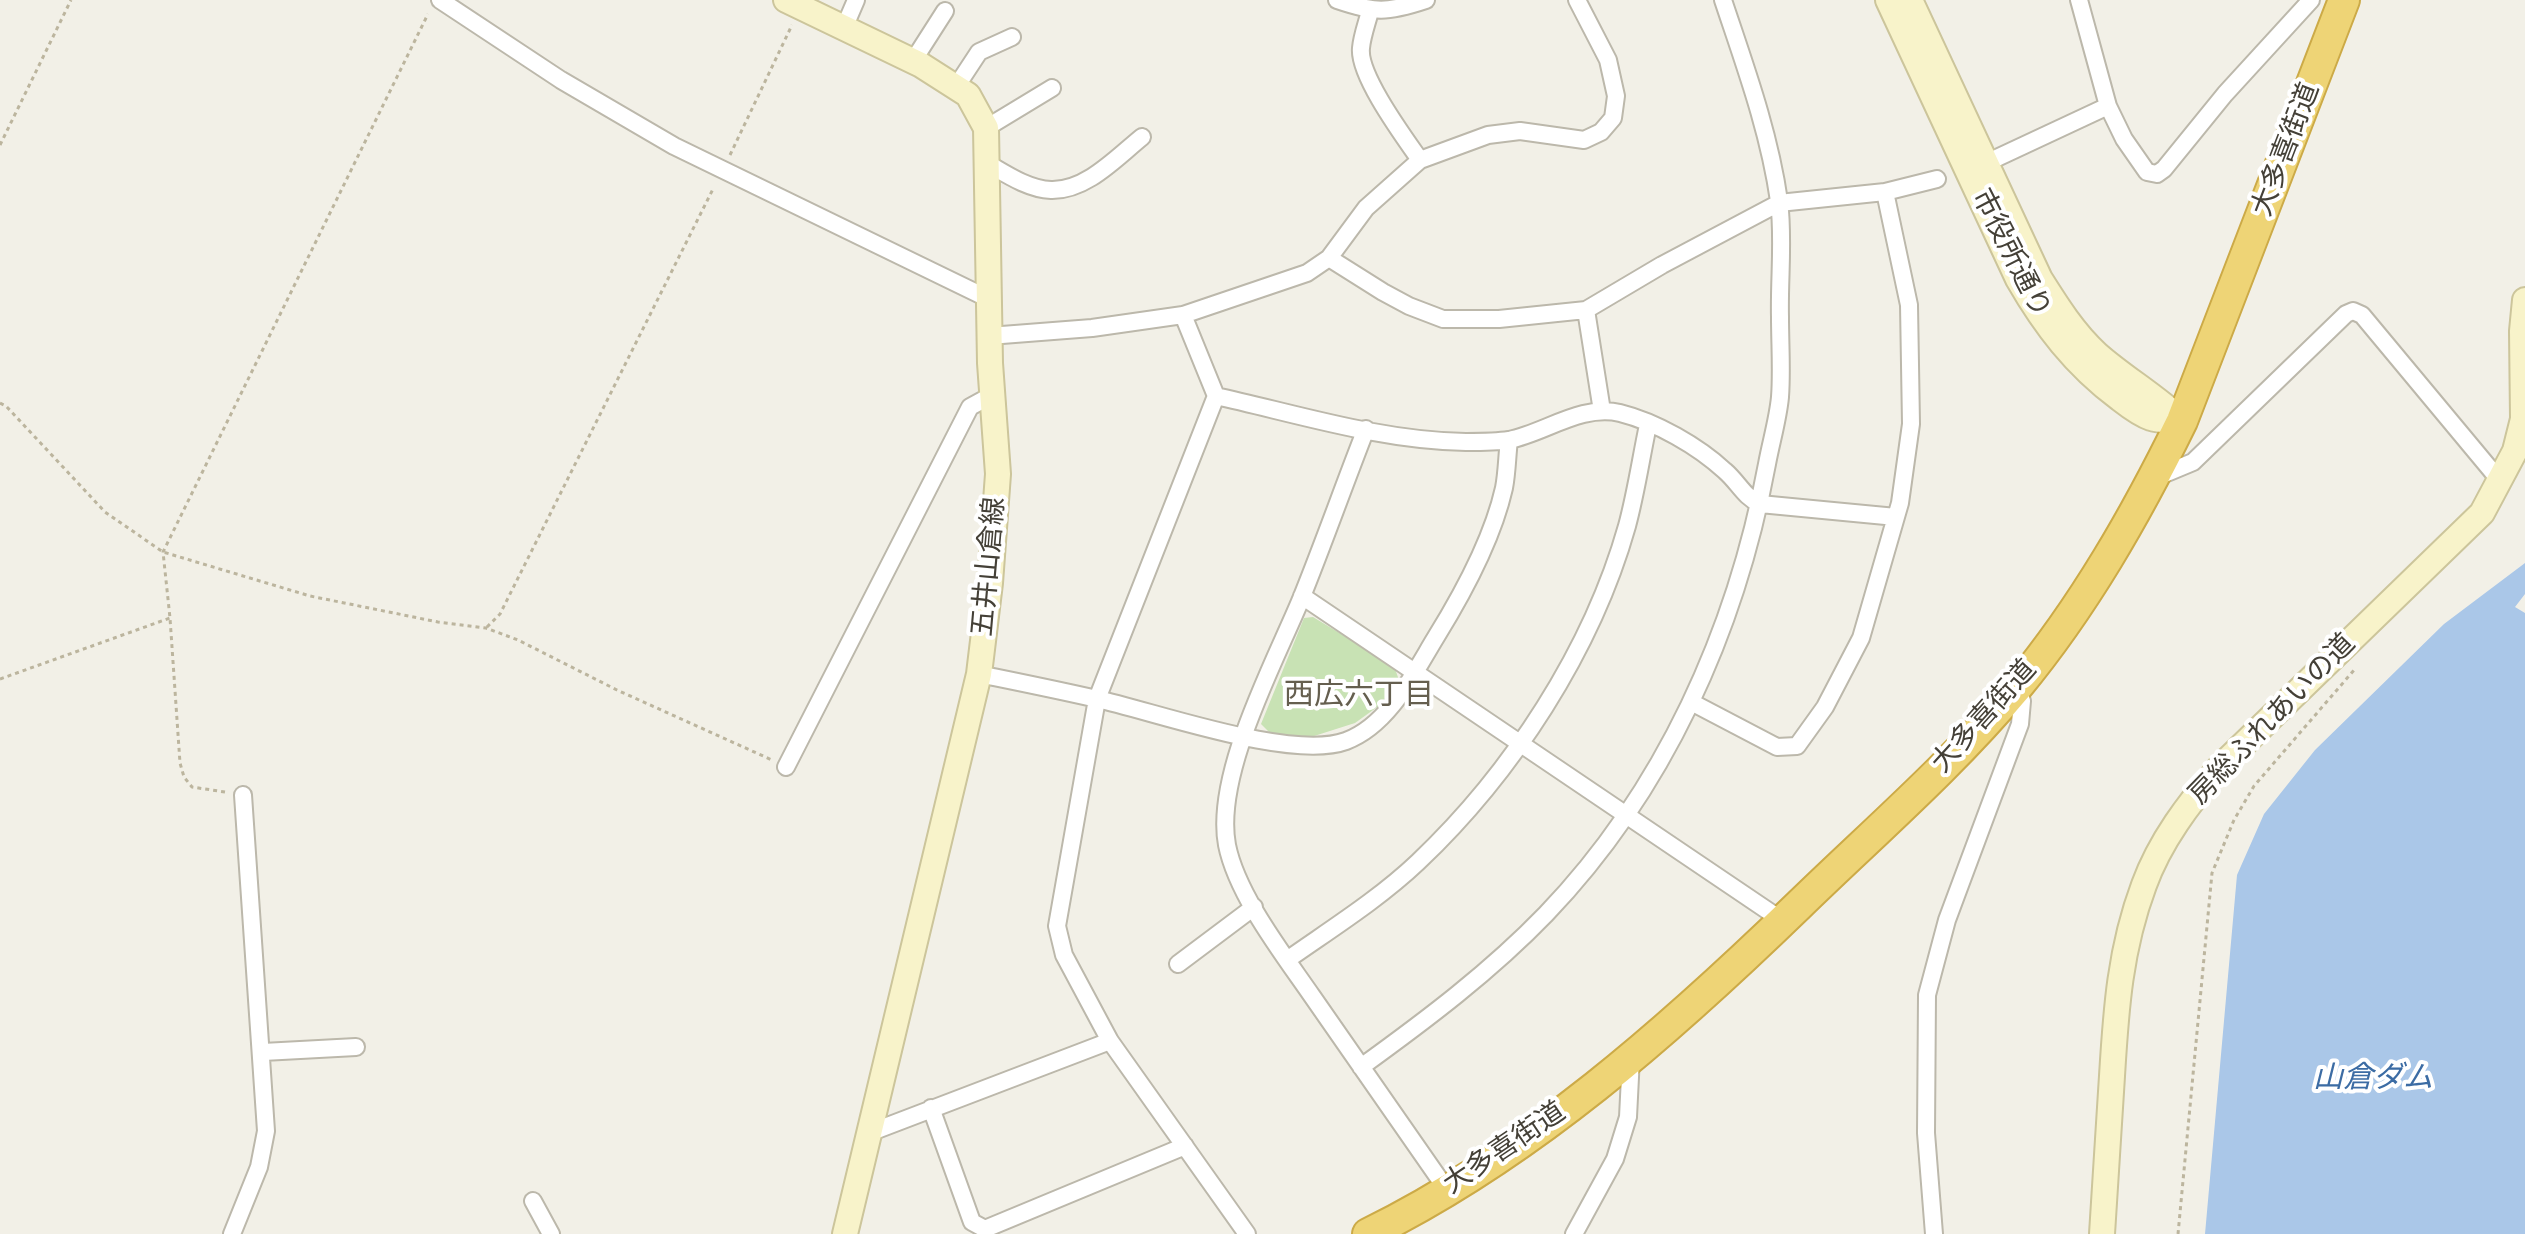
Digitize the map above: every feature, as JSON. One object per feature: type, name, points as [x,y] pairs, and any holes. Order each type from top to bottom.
[{"type":"highway","name":"大多喜街道","points":[[1368,1234],[1447,1190],[1538,1130],[1631,1056],[1734,968],[1956,753],[2017,687],[2071,615],[2111,554],[2182,421],[2344,0]]},
{"type":"street","points":[[440,0],[561,80],[674,146],[989,299]]},
{"type":"street","points":[[844,28],[856,0]]},
{"type":"street","points":[[1337,0],[1370,11],[1405,7],[1426,0]]},
{"type":"street","points":[[989,336],[1092,328],[1183,315],[1307,273],[1329,258],[1366,208],[1420,160],[1488,135],[1520,131],[1584,140],[1601,132],[1613,118],[1616,96],[1608,60],[1577,0]]},
{"type":"street","points":[[1361,1067],[1431,1016],[1490,967],[1545,915],[1627,815],[1693,703],[1734,600],[1760,504],[1780,397],[1779,203],[1760,110],[1723,0]]},
{"type":"street","name":"市役所通り","points":[[1888,0],[2018,279],[2038,314],[2067,352],[2120,399],[2152,419],[2182,421]]},
{"type":"street","name":"市役所通り","points":[[1910,0],[2040,279],[2065,318],[2095,352],[2161,401],[2182,421]]},
{"type":"street","points":[[2079,0],[2108,106],[2124,139],[2147,172],[2157,174],[2311,0]]},
{"type":"street","name":"五井山倉線","points":[[793,3],[913,61],[956,87],[968,95],[986,128],[989,336],[998,474],[979,674],[845,1234]]},
{"type":"street","points":[[913,61],[945,11]]},
{"type":"street","points":[[1370,11],[1360,51],[1366,72],[1378,97],[1420,160]]},
{"type":"street","points":[[956,87],[979,52],[1012,37]]},
{"type":"street","points":[[986,128],[1052,88]]},
{"type":"street","points":[[1986,163],[2108,106]]},
{"type":"street","points":[[987,163],[1021,182],[1050,190],[1080,184],[1142,137]]},
{"type":"street","points":[[1329,258],[1409,306],[1443,319],[1499,319],[1586,310],[1662,265],[1779,203],[1885,192],[1937,179]]},
{"type":"street","points":[[1693,703],[1777,747],[1797,746],[1825,707],[1861,638],[1896,517],[1911,424],[1909,305],[1885,192]]},
{"type":"street","name":"房総ふれあいの道","points":[[2102,1234],[2118,981],[2144,883],[2165,841],[2191,801],[2219,768],[2482,513],[2515,451],[2523,419],[2522,331],[2525,300]]},
{"type":"street","points":[[1586,310],[1602,411]]},
{"type":"street","points":[[2154,478],[2193,462],[2346,314],[2353,311],[2362,315],[2501,482]]},
{"type":"street","points":[[1183,315],[1216,396],[1097,699],[1057,926],[1064,955],[1110,1041],[1247,1234]]},
{"type":"street","points":[[786,767],[970,407],[992,395]]},
{"type":"street","points":[[1216,396],[1366,429],[1421,439],[1466,442],[1509,440],[1567,419],[1602,411],[1621,413],[1676,435],[1705,452],[1750,499],[1760,504],[1896,517]]},
{"type":"street","points":[[1287,960],[1367,904],[1417,863],[1471,808],[1522,744],[1597,611],[1627,526],[1648,425]]},
{"type":"street","points":[[1366,429],[1244,736],[1228,790],[1225,818],[1227,845],[1237,880],[1287,960],[1447,1190]]},
{"type":"street","points":[[979,674],[1097,699],[1244,736],[1305,746],[1348,740],[1370,727],[1387,710],[1415,672],[1449,615],[1480,556],[1504,489],[1509,440]]},
{"type":"street","points":[[1302,596],[1783,921]]},
{"type":"street","points":[[1934,1234],[1926,1133],[1927,995],[1947,920],[2020,724],[2022,701],[2017,687]]},
{"type":"street","points":[[232,1234],[259,1167],[266,1131],[263,1052],[243,795]]},
{"type":"street","points":[[1178,964],[1254,907]]},
{"type":"street","points":[[869,1133],[1110,1041]]},
{"type":"street","points":[[263,1052],[356,1047]]},
{"type":"street","points":[[1574,1234],[1615,1159],[1628,1117],[1631,1056]]},
{"type":"street","points":[[931,1108],[972,1222],[985,1229],[1185,1146]]},
{"type":"street","points":[[533,1201],[551,1234]]},
{"type":"path","points":[[0,145],[71,0]]},
{"type":"path","points":[[486,628],[500,614],[723,170],[793,3]]},
{"type":"path","points":[[243,795],[192,787],[184,777],[180,763],[163,552],[428,14]]},
{"type":"path","points":[[0,403],[105,512],[163,552],[310,596],[438,622],[486,628],[518,640],[617,690],[786,767]]},
{"type":"path","points":[[0,679],[170,618]]},
{"type":"path","points":[[2178,1234],[2212,873],[2234,820],[2254,786],[2355,669]]},
{"type":"green space","points":[[1313,617],[1394,666],[1399,680],[1387,700],[1355,723],[1311,737],[1271,734],[1261,724],[1304,618]]},
{"type":"water","name":"山倉ダム","points":[[2525,563],[2525,594],[2515,607],[2525,613],[2525,1234],[2205,1234],[2237,875],[2264,814],[2315,750],[2444,624]]},
{"type":"district","name":"西広六丁目","points":[[1359,696]]}]
